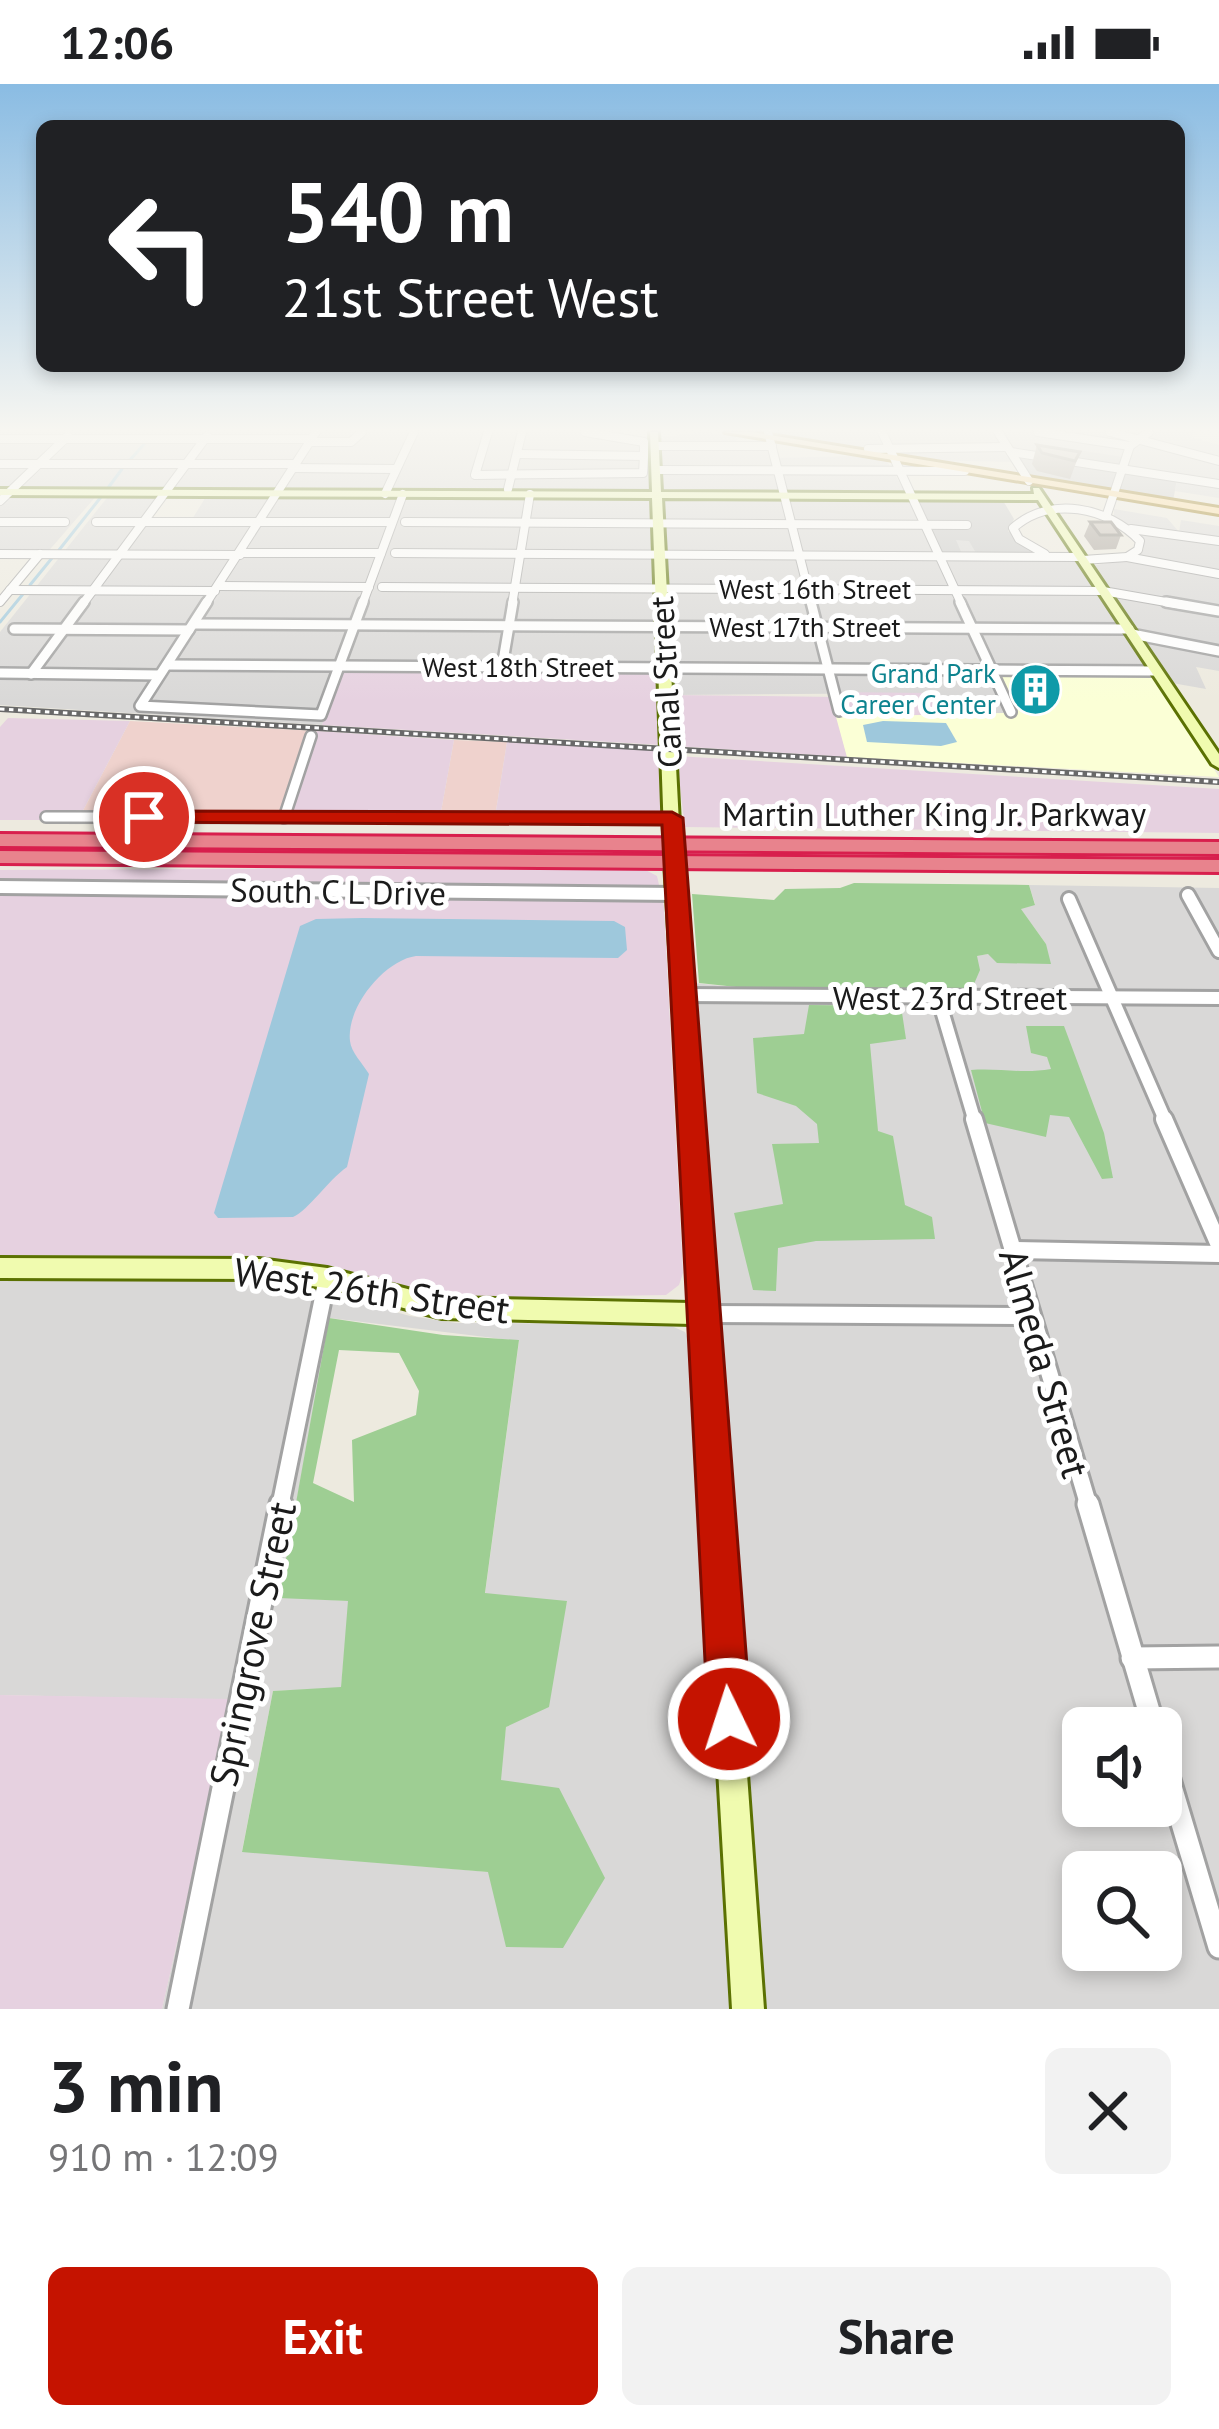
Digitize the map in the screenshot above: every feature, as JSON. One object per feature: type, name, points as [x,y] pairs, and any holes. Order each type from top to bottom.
[{"type":"highway","name":"Martin Luther King Jr. Parkway","points":[[0,840],[1219,848]]},
{"type":"highway","name":"Martin Luther King Jr. Parkway","points":[[0,857],[673,842],[1219,866]]},
{"type":"street","points":[[0,522],[65,522]]},
{"type":"street","points":[[96,522],[262,522],[392,523],[317,716],[140,706],[262,522]]},
{"type":"street","points":[[31,674],[140,522]]},
{"type":"street","points":[[923,522],[1011,712]]},
{"type":"street","points":[[1020,522],[1013,528],[1025,544],[1052,556]]},
{"type":"street","points":[[1057,522],[1219,764]]},
{"type":"street","points":[[1116,522],[1131,529],[1219,541]]},
{"type":"street","points":[[405,523],[968,525]]},
{"type":"street","points":[[502,667],[525,523]]},
{"type":"street","name":"Canal Street","points":[[658,524],[675,894],[748,2009]]},
{"type":"street","points":[[791,524],[839,711]]},
{"type":"street","points":[[1126,557],[1140,545],[1131,529]]},
{"type":"street","points":[[0,554],[381,553]]},
{"type":"street","points":[[395,553],[1126,557],[1219,574]]},
{"type":"street","points":[[0,602],[40,554]]},
{"type":"street","points":[[10,590],[369,587]]},
{"type":"street","name":"West 16th Street","points":[[382,587],[1103,591],[1219,611]]},
{"type":"street","name":"West 17th Street","points":[[14,629],[355,625],[972,628],[1130,632],[1219,651]]},
{"type":"street","name":"West 18th Street","points":[[0,674],[340,666],[1156,671]]},
{"type":"street","points":[[284,818],[311,736]]},
{"type":"street","points":[[46,817],[284,818],[673,842]]},
{"type":"street","name":"South C L Drive","points":[[0,887],[675,894]]},
{"type":"street","points":[[1188,896],[1219,951]]},
{"type":"street","points":[[1012,1250],[1219,1249],[1069,899]]},
{"type":"street","name":"West 23rd Street","points":[[682,995],[1219,998]]},
{"type":"street","name":"Almeda Street","points":[[938,997],[1147,1707]]},
{"type":"street","name":"West 26th Street","points":[[0,1268],[259,1269],[327,1278],[442,1308],[1031,1316]]},
{"type":"street","name":"Springrove Street","points":[[178,2009],[327,1278]]},
{"type":"street","points":[[1132,1658],[1219,1658]]},
{"type":"street","points":[[1182,1823],[1219,1947]]},
{"type":"shaded area","points":[[0,522],[74,522],[45,555],[0,555]]},
{"type":"shaded area","points":[[88,522],[653,522],[659,671],[344,668],[322,725],[0,705],[0,632]]},
{"type":"shaded area","points":[[663,522],[936,522],[961,553],[955,540],[969,540],[977,555],[1075,559],[1149,669],[987,668],[1005,713],[936,713],[928,693],[671,695]]},
{"type":"shaded area","points":[[927,522],[1013,522],[1008,531],[1040,554],[977,555],[969,541],[956,540],[962,554],[941,553]]},
{"type":"shaded area","points":[[1120,522],[1170,522],[1179,532],[1181,522],[1219,526],[1219,671],[1196,667],[1206,689],[1172,683],[1091,566],[1125,560],[1144,549],[1142,536]]},
{"type":"shaded area","points":[[986,667],[1149,669],[1219,777],[847,757],[836,717],[1004,713]]},
{"type":"shaded area","points":[[343,668],[659,671],[661,745],[322,725]]},
{"type":"shaded area","points":[[838,692],[929,693],[938,718],[837,717],[847,757],[674,746],[671,695],[838,697]]},
{"type":"shaded area","points":[[8,718],[130,721],[78,820],[0,820],[0,727]]},
{"type":"shaded area","points":[[130,721],[317,731],[284,822],[78,820]]},
{"type":"shaded area","points":[[317,731],[454,740],[439,823],[284,822]]},
{"type":"shaded area","points":[[454,740],[507,742],[494,823],[439,823]]},
{"type":"shaded area","points":[[507,742],[662,750],[662,823],[494,823]]},
{"type":"shaded area","points":[[676,756],[1219,789],[1219,833],[685,827]]},
{"type":"shaded area","points":[[640,867],[657,876],[664,907],[683,1273],[679,1285],[666,1295],[478,1298],[413,1289],[332,1266],[259,1257],[0,1255],[0,870]]},
{"type":"shaded area","points":[[1029,885],[1219,888],[1219,2009],[762,2009],[694,983],[755,989],[970,991],[976,956],[1046,944],[1020,908],[1035,904]]},
{"type":"shaded area","points":[[0,1279],[255,1281],[302,1286],[410,1316],[456,1323],[667,1324],[685,1332],[696,1356],[735,2009],[162,2009],[232,1700],[0,1695]],"holes":[[[330,1318],[519,1341],[485,1594],[567,1602],[506,1727],[489,1872],[242,1851],[273,1691],[341,1688],[349,1601],[279,1597]]]},
{"type":"shaded area","points":[[0,1695],[232,1699],[162,2009],[0,2009]]},
{"type":"green space","points":[[854,883],[1029,885],[1035,905],[1021,909],[1046,944],[1051,964],[997,963],[988,954],[977,956],[980,970],[971,991],[755,989],[699,983],[692,894],[774,900],[785,889],[840,888]]},
{"type":"green space","points":[[809,1005],[901,1006],[906,1039],[870,1044],[878,1131],[893,1136],[905,1205],[932,1217],[935,1239],[816,1241],[778,1248],[776,1291],[753,1290],[734,1213],[783,1204],[772,1144],[819,1143],[817,1124],[796,1106],[757,1093],[753,1038],[804,1034]]},
{"type":"green space","points":[[1026,1026],[1064,1026],[1104,1133],[1113,1178],[1102,1179],[1069,1117],[1050,1115],[1046,1137],[985,1123],[971,1070],[1051,1069],[1047,1057],[1031,1053]]},
{"type":"green space","points":[[329,1318],[443,1335],[519,1340],[485,1593],[567,1601],[549,1707],[506,1727],[501,1780],[559,1788],[605,1878],[563,1948],[506,1947],[488,1872],[242,1852],[273,1691],[341,1687],[348,1601],[279,1598]],"holes":[[[339,1350],[399,1353],[419,1391],[416,1415],[352,1440],[354,1502],[313,1483]]]},
{"type":"water","points":[[946,723],[957,742],[941,746],[867,742],[863,725]]},
{"type":"water","points":[[316,919],[614,921],[625,927],[627,950],[618,958],[416,956],[392,966],[361,1000],[350,1028],[353,1049],[369,1074],[347,1167],[293,1217],[218,1218],[214,1213],[300,926]]},
{"type":"building","points":[[1090,522],[1111,522],[1121,535],[1100,535]]},
{"type":"waterway","points":[[59,550],[81,522]]},
{"type":"waterway","points":[[30,585],[52,558]]},
{"type":"waterway","points":[[0,622],[23,594]]},
{"type":"railway","points":[[0,709],[1219,782]]},
{"type":"place","name":"Grand Park Career Center","points":[[1035,689]]},
{"type":"route","points":[[144,817],[672,818],[729,1719]]}]
